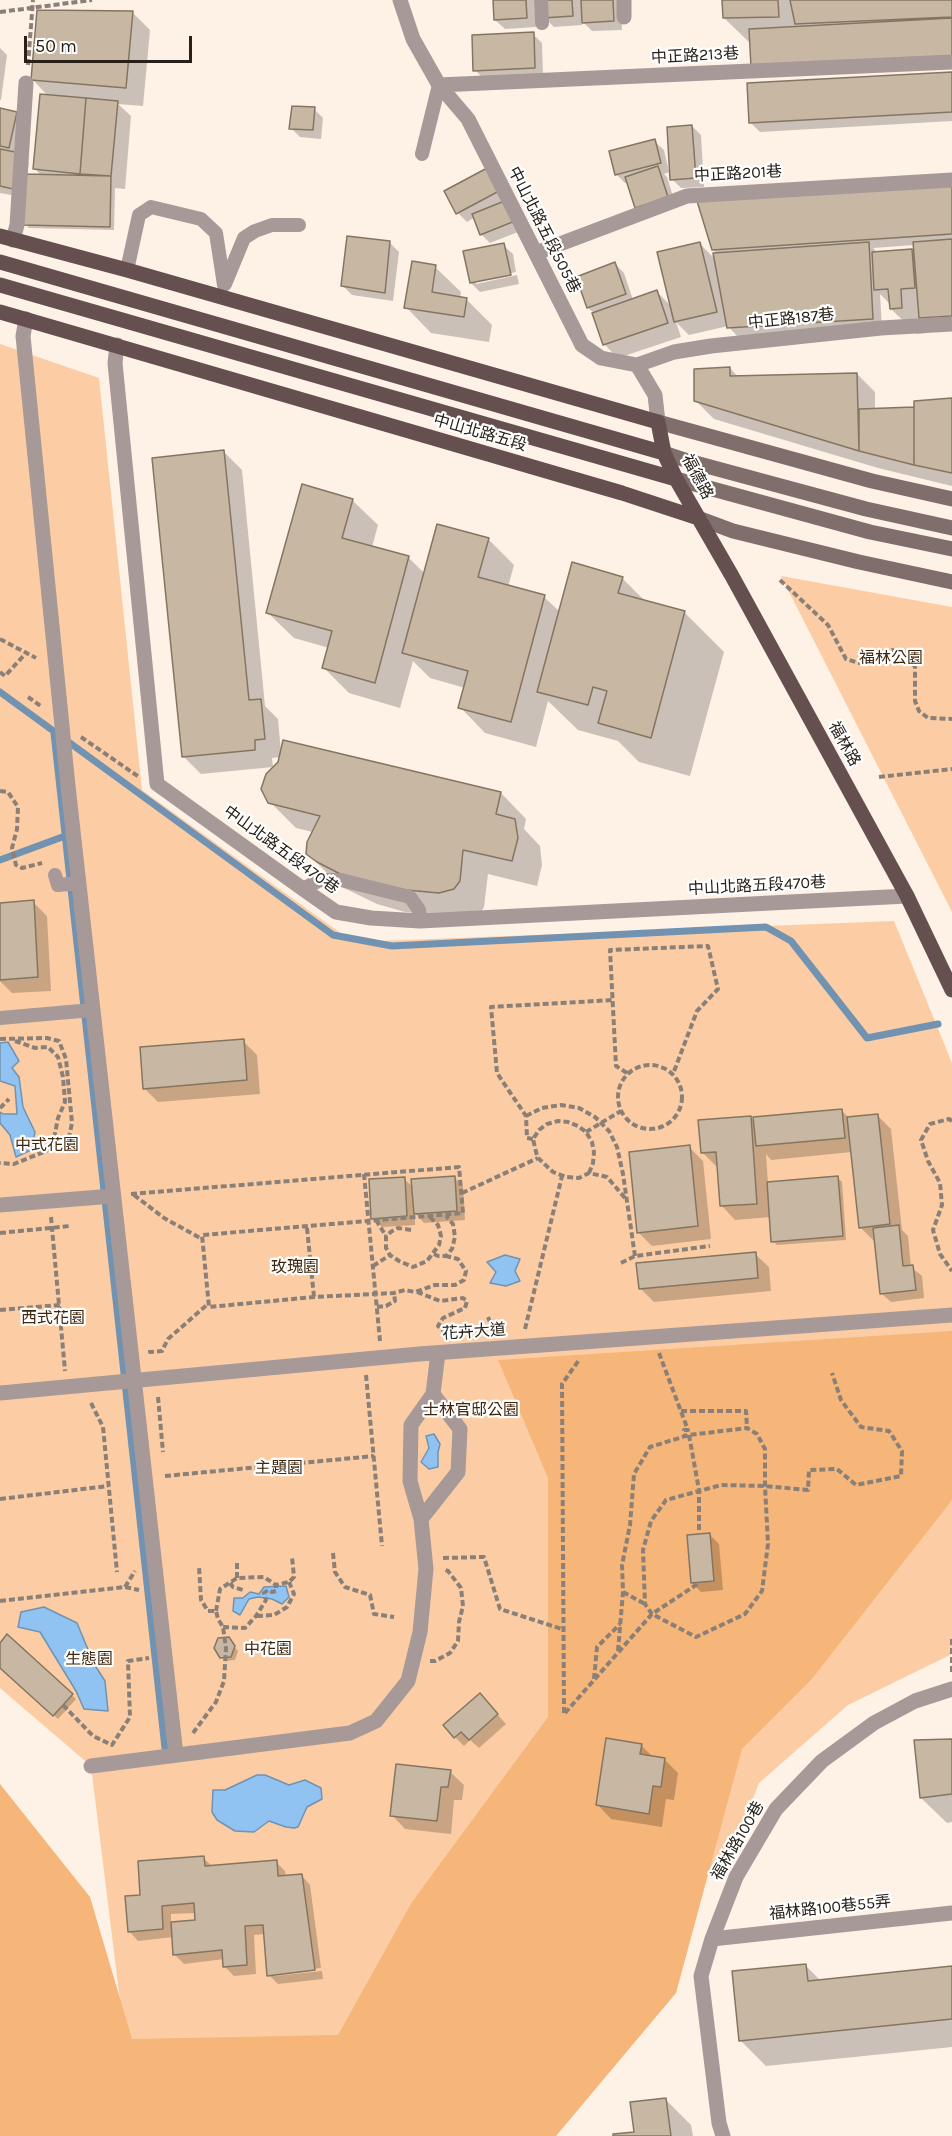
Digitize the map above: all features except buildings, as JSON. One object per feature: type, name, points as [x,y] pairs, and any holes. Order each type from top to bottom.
[{"type":"main road","points":[[7,238],[194,290],[223,292],[454,364],[658,422],[872,481],[952,499]]},
{"type":"main road","name":"中山北路五段","points":[[0,262],[688,461],[866,509],[952,528]]},
{"type":"main road","name":"中山北路五段","points":[[0,285],[676,479],[870,532],[952,549]]},
{"type":"main road","points":[[186,315],[194,290]]},
{"type":"main road","name":"中山北路五段","points":[[0,312],[622,493],[733,531],[952,582]]},
{"type":"main road","points":[[447,390],[454,364]]},
{"type":"main road","points":[[428,436],[434,409]]},
{"type":"main road","points":[[658,422],[664,453]]},
{"type":"main road","name":"福德路","points":[[664,453],[698,518]]},
{"type":"main road","name":"福林路","points":[[698,518],[907,896],[952,990]]},
{"type":"street","name":"中山北路五段505巷","points":[[400,0],[413,39],[439,85],[468,119],[582,345],[601,358],[637,365]]},
{"type":"street","points":[[624,0],[624,17]]},
{"type":"street","name":"中正路213巷","points":[[439,85],[952,62]]},
{"type":"street","points":[[7,238],[17,225],[26,82]]},
{"type":"street","name":"中正路201巷","points":[[536,252],[687,196],[952,180]]},
{"type":"street","points":[[26,320],[23,336],[61,723],[176,1755]]},
{"type":"street","name":"中正路187巷","points":[[637,365],[674,352],[711,346],[881,328],[952,324]]},
{"type":"street","points":[[117,345],[115,363],[157,784]]},
{"type":"street","points":[[637,365],[655,395],[658,422]]},
{"type":"street","name":"中山北路五段470巷","points":[[157,784],[336,912],[371,918],[420,921],[907,896]]},
{"type":"street","points":[[0,1205],[113,1196]]},
{"type":"street","name":"花卉大道","points":[[0,1393],[364,1359],[952,1315]]},
{"type":"street","points":[[92,1766],[350,1733],[376,1721],[408,1681],[420,1632],[425,1564],[422,1519],[410,1481],[411,1425],[434,1394],[438,1353]]},
{"type":"street","points":[[422,1519],[458,1472],[460,1429],[434,1394]]},
{"type":"street","name":"福林路100巷","points":[[723,2136],[719,2123],[701,1976],[711,1939],[736,1877],[776,1809],[822,1761],[874,1723],[915,1701],[952,1689]]},
{"type":"street","name":"福林路100巷55弄","points":[[711,1939],[952,1913]]},
{"type":"lane","points":[[541,0],[542,23]]},
{"type":"lane","points":[[422,154],[439,85]]},
{"type":"lane","points":[[127,270],[139,215],[151,207],[201,219],[216,233],[223,292]]},
{"type":"lane","points":[[223,292],[244,238],[272,225],[299,225]]},
{"type":"lane","points":[[55,874],[58,885],[79,883]]},
{"type":"lane","points":[[303,889],[320,880],[341,880],[410,897],[420,910],[420,921]]},
{"type":"lane","points":[[0,1018],[92,1010]]},
{"type":"path","points":[[26,82],[33,0]]},
{"type":"path","points":[[0,12],[92,0]]},
{"type":"path","points":[[780,580],[828,626],[846,659],[859,663],[892,650],[901,651],[909,656],[915,667],[915,701],[919,711],[928,718],[952,719]]},
{"type":"path","points":[[0,639],[36,658]]},
{"type":"path","points":[[0,672],[5,676],[26,653]]},
{"type":"path","points":[[39,694],[40,706]]},
{"type":"path","points":[[61,723],[146,782],[157,784]]},
{"type":"path","points":[[879,777],[952,769]]},
{"type":"path","points":[[0,791],[8,792],[18,807],[17,829],[12,848],[16,865],[22,868],[53,861],[55,874]]},
{"type":"path","points":[[627,1073],[616,1066],[610,950],[708,946],[718,989],[697,1011],[673,1074]]},
{"type":"path","points":[[533,1139],[527,1138],[526,1116],[497,1073],[491,1007],[613,1000]]},
{"type":"path","points":[[0,1039],[47,1038],[60,1041],[66,1059],[72,1124],[68,1142],[14,1164],[0,1163]]},
{"type":"path","points":[[13,1040],[35,1048],[48,1047],[58,1057],[63,1077],[64,1102],[58,1118],[52,1150]]},
{"type":"path","points":[[645,1064],[655,1064],[665,1067],[673,1074],[682,1091],[679,1112],[665,1126],[645,1129],[635,1126],[621,1111],[618,1102],[618,1091],[627,1073],[645,1064]]},
{"type":"path","points":[[2,1107],[9,1099]]},
{"type":"path","points":[[526,1116],[542,1108],[561,1105],[579,1108],[596,1117],[609,1131],[617,1148],[623,1174],[634,1256]]},
{"type":"path","points":[[586,1132],[621,1111]]},
{"type":"path","points":[[952,1121],[949,1119],[930,1124],[921,1140],[928,1161],[940,1183],[942,1205],[933,1230],[939,1254],[952,1271]]},
{"type":"path","points":[[589,1173],[594,1152],[592,1142],[586,1132],[568,1122],[558,1121],[547,1124],[539,1130],[533,1139],[538,1158],[553,1172],[562,1176],[579,1178],[589,1173],[607,1177],[625,1198]]},
{"type":"path","points":[[462,1193],[538,1158]]},
{"type":"path","points":[[113,1196],[459,1167],[463,1213],[307,1228],[202,1235],[202,1239],[209,1307],[314,1296],[394,1293],[405,1290],[440,1301],[463,1298],[467,1301],[465,1308],[443,1318],[438,1326],[444,1331],[467,1326]]},
{"type":"path","points":[[364,1174],[381,1358]]},
{"type":"path","points":[[521,1347],[562,1176]]},
{"type":"path","points":[[133,1194],[164,1218],[202,1239]]},
{"type":"path","points":[[50,1201],[60,1305],[74,1387],[103,1427],[117,1572]]},
{"type":"path","points":[[446,1216],[453,1224],[455,1237],[452,1249],[446,1256]]},
{"type":"path","points":[[376,1221],[386,1236],[386,1248],[390,1256],[413,1267],[427,1261],[439,1245],[441,1236],[438,1225],[430,1217]]},
{"type":"path","points":[[0,1233],[70,1226]]},
{"type":"path","points":[[307,1228],[314,1296]]},
{"type":"path","points":[[386,1236],[398,1228],[411,1230]]},
{"type":"path","points":[[621,1263],[634,1256],[710,1246]]},
{"type":"path","points":[[415,1292],[435,1285],[456,1285],[464,1280],[466,1271],[458,1259],[434,1254]]},
{"type":"path","points":[[374,1266],[390,1256]]},
{"type":"path","points":[[377,1307],[386,1306],[395,1301],[394,1293]]},
{"type":"path","points":[[150,1352],[162,1351],[168,1339],[209,1303]]},
{"type":"path","points":[[0,1310],[60,1305]]},
{"type":"path","points":[[652,1336],[688,1430],[684,1431],[687,1435],[699,1490],[699,1534]]},
{"type":"path","points":[[584,1352],[562,1384],[564,1713],[652,1614],[699,1582]]},
{"type":"path","points":[[364,1359],[382,1546]]},
{"type":"path","points":[[645,1604],[643,1550],[651,1521],[666,1500],[721,1485],[808,1490],[809,1470],[837,1469],[856,1485],[900,1476],[902,1451],[889,1431],[861,1427],[841,1400],[832,1373]]},
{"type":"path","points":[[681,1411],[746,1411],[747,1428]]},
{"type":"path","points":[[618,1651],[623,1592],[621,1565],[630,1525],[634,1474],[650,1447],[687,1435],[747,1428],[757,1434],[765,1449],[768,1544],[762,1591],[745,1614],[696,1637],[652,1614],[645,1604],[623,1592]]},
{"type":"path","points":[[165,1476],[374,1456]]},
{"type":"path","points":[[0,1498],[108,1486]]},
{"type":"path","points":[[333,1553],[335,1572],[345,1587],[370,1595],[374,1614],[394,1617]]},
{"type":"path","points":[[176,1755],[216,1702],[224,1681],[226,1648],[223,1627],[216,1611],[220,1589],[237,1578],[264,1577],[276,1585],[289,1582],[294,1577],[292,1557]]},
{"type":"path","points":[[425,1564],[484,1557],[500,1609],[565,1630]]},
{"type":"path","points":[[237,1562],[237,1578]]},
{"type":"path","points":[[414,1660],[435,1661],[450,1653],[458,1641],[459,1622],[464,1606],[461,1588],[448,1571],[425,1564]]},
{"type":"path","points":[[199,1566],[201,1600],[208,1611],[216,1611]]},
{"type":"path","points":[[125,1587],[135,1570]]},
{"type":"path","points":[[256,1616],[274,1615],[287,1607],[294,1594],[289,1582]]},
{"type":"path","points":[[230,1583],[233,1587],[243,1590]]},
{"type":"path","points":[[223,1627],[245,1628],[266,1600],[264,1593],[268,1590],[276,1591],[276,1585]]},
{"type":"path","points":[[0,1601],[110,1588],[125,1587],[144,1592],[157,1589]]},
{"type":"path","points":[[594,1679],[597,1647],[621,1623]]},
{"type":"path","points":[[952,1636],[952,1689]]},
{"type":"path","points":[[63,1705],[93,1736],[112,1745],[130,1717],[128,1661],[164,1655]]},
{"type":"green space","name":"士林官邸公園","points":[[0,344],[99,378],[142,790],[353,942],[894,921],[952,1063],[952,1654],[848,1705],[759,1783],[723,1877],[656,1870],[512,2136],[128,2066],[91,1766],[0,1688]]},
{"type":"green space","name":"福林公園","points":[[781,576],[952,607],[952,912]]},
{"type":"shaded area","points":[[952,1331],[952,1500],[811,1680],[742,1749],[676,1993],[556,2136],[0,2136],[0,1784],[90,1897],[132,2039],[338,2035],[412,1902],[548,1717],[548,1478],[498,1360]]},
{"type":"water","points":[[8,1042],[19,1061],[12,1068],[19,1077],[23,1107],[35,1132],[31,1150],[16,1157],[10,1135],[0,1123],[0,1112],[17,1114],[15,1086],[0,1081],[0,1043]]},
{"type":"water","points":[[505,1255],[520,1259],[515,1271],[520,1281],[506,1286],[490,1283],[496,1272],[487,1262]]},
{"type":"water","points":[[434,1434],[440,1444],[438,1467],[429,1469],[421,1462],[429,1448],[426,1436]]},
{"type":"water","points":[[286,1586],[289,1597],[282,1604],[272,1599],[258,1597],[249,1599],[240,1615],[233,1611],[234,1598],[243,1598],[250,1592],[259,1594],[264,1587]]},
{"type":"water","points":[[44,1607],[77,1623],[94,1664],[105,1681],[108,1711],[84,1709],[76,1691],[40,1632],[18,1627],[21,1612]]},
{"type":"water","points":[[257,1775],[265,1775],[289,1785],[305,1780],[321,1788],[322,1799],[307,1807],[298,1827],[294,1828],[269,1821],[254,1832],[235,1831],[217,1820],[212,1812],[213,1790],[225,1790]]},
{"type":"waterway","points":[[0,692],[333,935],[392,946],[766,927],[791,941],[867,1038],[938,1024]]},
{"type":"waterway","points":[[54,733],[165,1748]]},
{"type":"waterway","points":[[0,860],[65,836]]},
{"type":"park label","name":"中式花園","points":[[47,1145]]},
{"type":"park label","name":"玫瑰園","points":[[295,1267]]},
{"type":"park label","name":"西式花園","points":[[53,1318]]},
{"type":"park label","name":"主題園","points":[[279,1468]]},
{"type":"park label","name":"中花園","points":[[268,1649]]},
{"type":"park label","name":"生態園","points":[[89,1659]]}]
